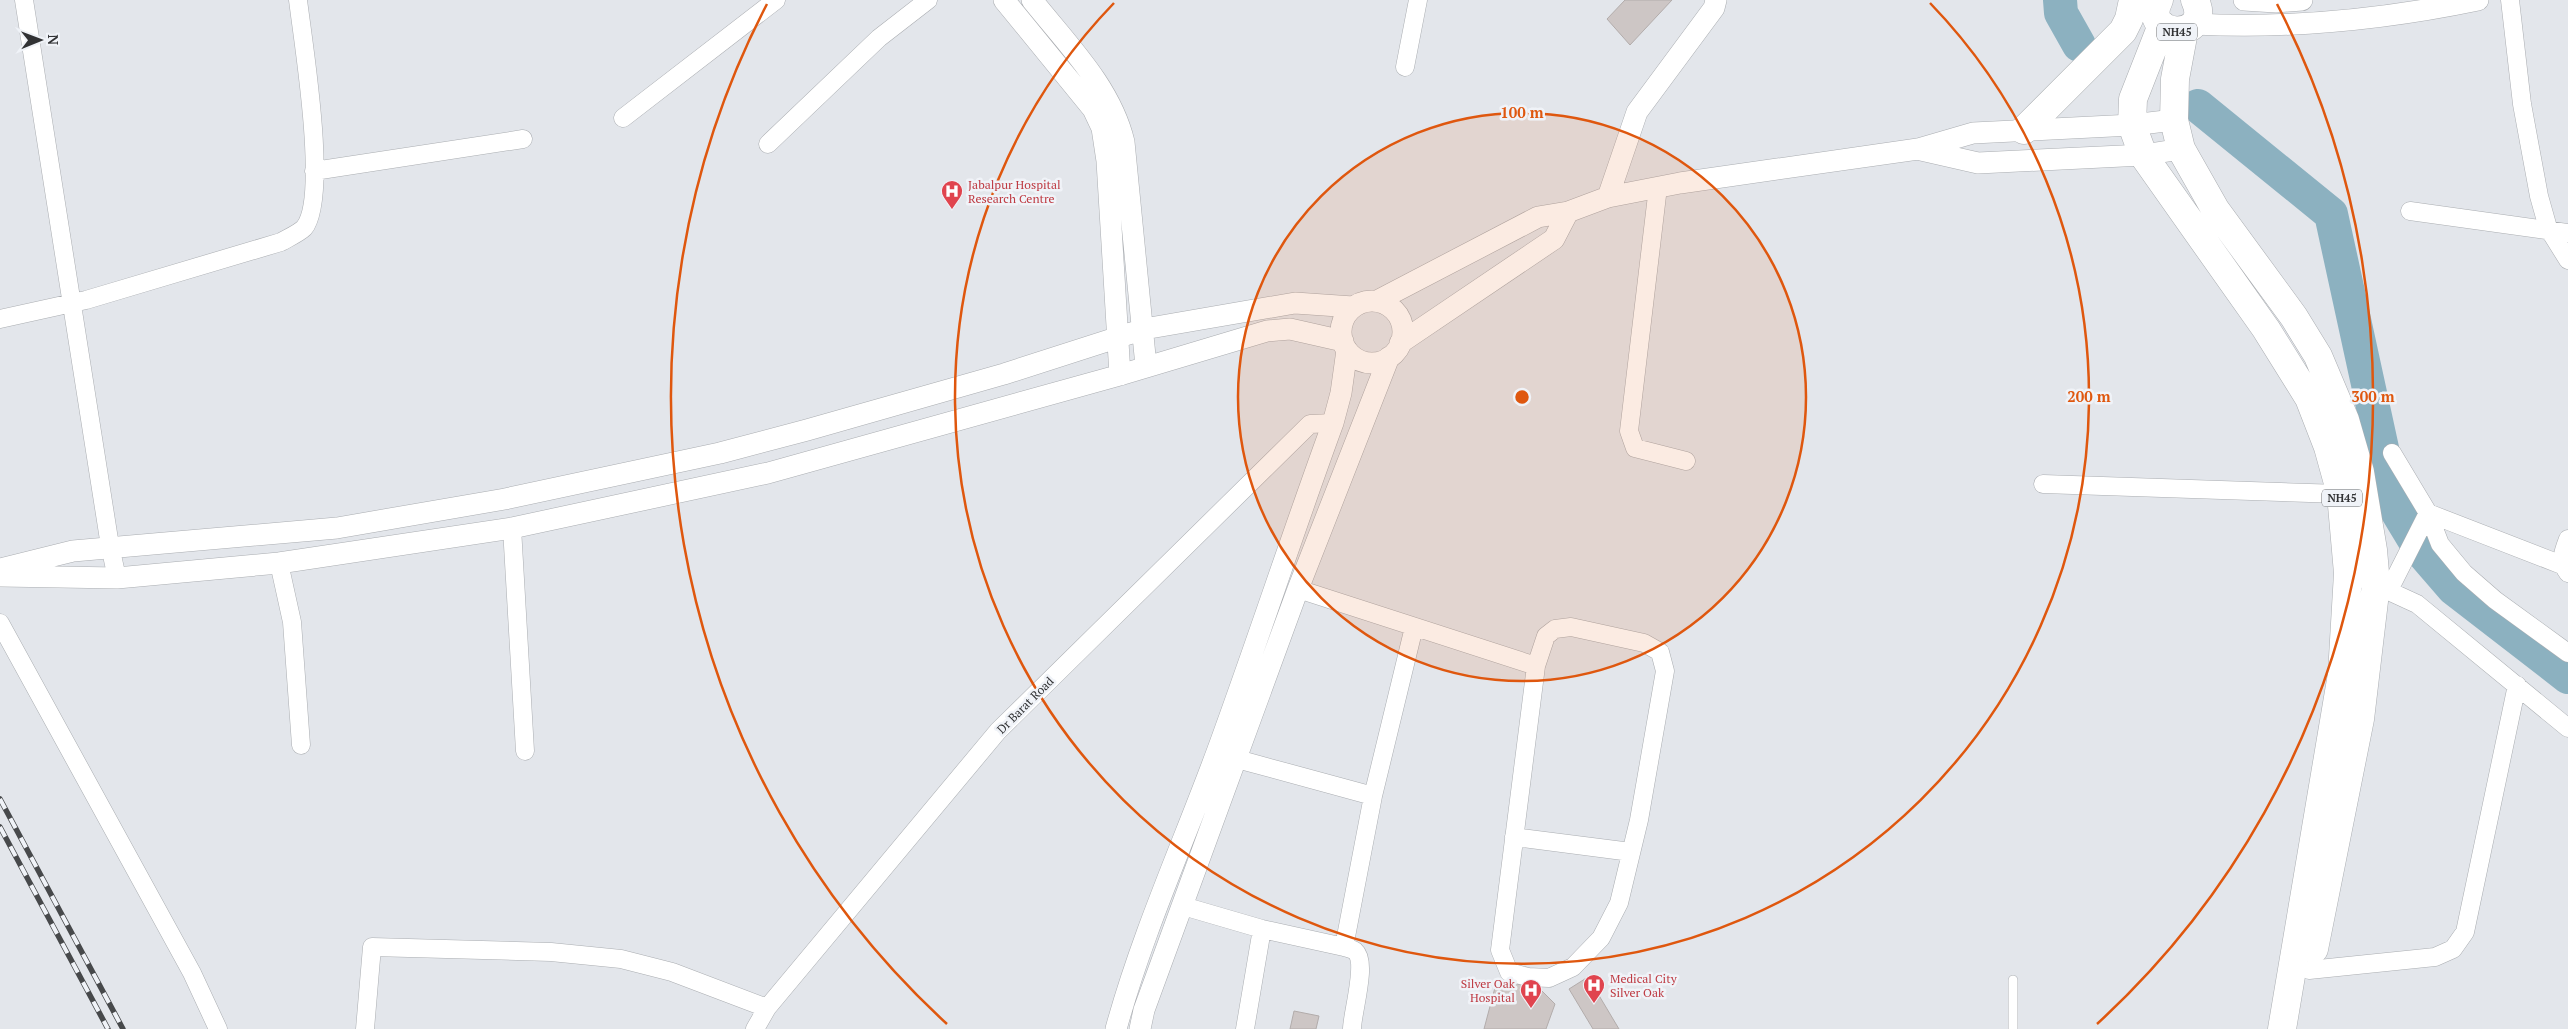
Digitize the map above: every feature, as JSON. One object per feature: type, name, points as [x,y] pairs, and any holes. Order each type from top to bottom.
[{"type":"highway","points":[[2024,130],[2123,31],[2129,19],[2133,0]]},
{"type":"highway","name":"NH45","points":[[2179,16],[2174,120],[2181,148],[2215,209],[2294,317],[2318,356],[2345,420],[2360,472],[2373,550],[2382,587],[2360,719],[2309,970],[2295,1029]]},
{"type":"highway","name":"NH45","points":[[2179,16],[2133,99],[2132,125],[2143,155],[2266,329],[2309,398],[2328,447],[2341,494],[2348,573],[2340,683],[2282,1029]]},
{"type":"street","points":[[24,0],[73,301],[110,546],[117,578]]},
{"type":"street","points":[[0,319],[73,301],[86,300],[281,242],[304,228],[313,206],[314,171],[313,133],[298,0]]},
{"type":"street","points":[[623,118],[776,0]]},
{"type":"street","points":[[768,144],[879,38],[928,0]]},
{"type":"street","points":[[1004,0],[1093,109],[1102,128],[1107,162],[1116,339],[1120,375]]},
{"type":"street","points":[[1032,0],[1096,81],[1118,118],[1124,142],[1144,329],[1146,366]]},
{"type":"street","points":[[1406,67],[1418,0]]},
{"type":"street","points":[[1608,197],[1637,112],[1714,8],[1716,0]]},
{"type":"street","points":[[2244,0],[2276,2],[2302,0]]},
{"type":"street","points":[[2179,16],[2232,26],[2335,23],[2478,0]]},
{"type":"street","points":[[2510,0],[2522,104],[2539,196],[2548,228],[2568,260]]},
{"type":"street","points":[[1377,302],[1538,217],[1568,212],[1608,197],[1658,187],[1918,149],[1973,133],[2132,125],[2174,120]]},
{"type":"street","points":[[314,171],[523,139]]},
{"type":"street","points":[[1918,149],[1978,163],[2143,155],[2181,148]]},
{"type":"street","points":[[1658,187],[1629,431],[1635,448],[1686,460]]},
{"type":"street","points":[[2410,211],[2548,228],[2568,233]]},
{"type":"street","points":[[0,576],[117,578],[279,563],[512,528],[768,473],[1120,375],[1267,331],[1290,329],[1345,346],[1363,362],[1373,363],[1395,350],[1554,239],[1568,212]]},
{"type":"street","points":[[1116,1029],[1157,903],[1217,752],[1333,423],[1341,393],[1345,346],[1343,322],[1353,307],[1361,303],[1377,302],[1385,304],[1398,317],[1402,326],[1395,350],[1298,589],[1144,1010],[1140,1029]]},
{"type":"street","points":[[0,569],[73,552],[110,546],[278,535],[336,528],[505,499],[729,451],[1004,374],[1144,329],[1295,303],[1353,307]]},
{"type":"street","name":"Dr Barat Road","points":[[755,1029],[767,1008],[998,731],[1310,424],[1333,423]]},
{"type":"street","points":[[2392,453],[2428,513],[2440,544],[2464,573],[2495,600],[2568,653]]},
{"type":"street","points":[[2044,484],[2341,494]]},
{"type":"street","points":[[2382,587],[2428,513]]},
{"type":"street","points":[[2428,513],[2565,569]]},
{"type":"street","points":[[512,528],[525,751]]},
{"type":"street","points":[[2565,569],[2562,555],[2568,539]]},
{"type":"street","points":[[279,563],[292,622],[301,745]]},
{"type":"street","points":[[2348,573],[2417,604],[2568,728]]},
{"type":"street","points":[[1298,589],[1536,666]]},
{"type":"street","points":[[0,623],[192,973],[218,1029]]},
{"type":"street","points":[[1571,627],[1644,643],[1660,652],[1665,671],[1631,852],[1619,903],[1601,938],[1573,967],[1549,978],[1528,977],[1509,972],[1500,950],[1514,837],[1536,666],[1546,636],[1554,629],[1571,627]]},
{"type":"street","points":[[1344,946],[1373,796],[1414,628]]},
{"type":"street","points":[[2309,970],[2434,957],[2453,949],[2465,932],[2516,685]]},
{"type":"street","points":[[1237,759],[1373,796]]},
{"type":"street","points":[[1514,837],[1631,852]]},
{"type":"street","points":[[1182,906],[1262,929],[1344,946],[1355,951],[1360,959],[1352,1029]]},
{"type":"street","points":[[1245,1029],[1262,929]]},
{"type":"street","points":[[365,1029],[372,947],[551,952],[621,960],[672,972],[767,1008]]},
{"type":"lane","points":[[2013,980],[2013,1029]]},
{"type":"building","points":[[1625,0],[1672,0],[1630,45],[1607,19]]},
{"type":"building","points":[[1588,977],[1619,1029],[1593,1029],[1569,989]]},
{"type":"building","points":[[1497,980],[1539,988],[1555,1004],[1546,1029],[1484,1029]]},
{"type":"building","points":[[1294,1011],[1319,1016],[1316,1029],[1290,1029]]},
{"type":"waterway","points":[[2060,0],[2061,13],[2079,45]]},
{"type":"waterway","points":[[2198,106],[2331,214],[2395,508],[2421,551],[2453,588],[2568,677]]},
{"type":"railway","points":[[0,799],[123,1029]]},
{"type":"railway","points":[[0,827],[108,1029]]},
{"type":"place","name":"Jabalpur Hospital Research Centre","points":[[952,210]]},
{"type":"place","name":"Medical City Silver Oak","points":[[1594,1004]]},
{"type":"place","name":"Silver Oak Hospital","points":[[1531,1009]]}]
